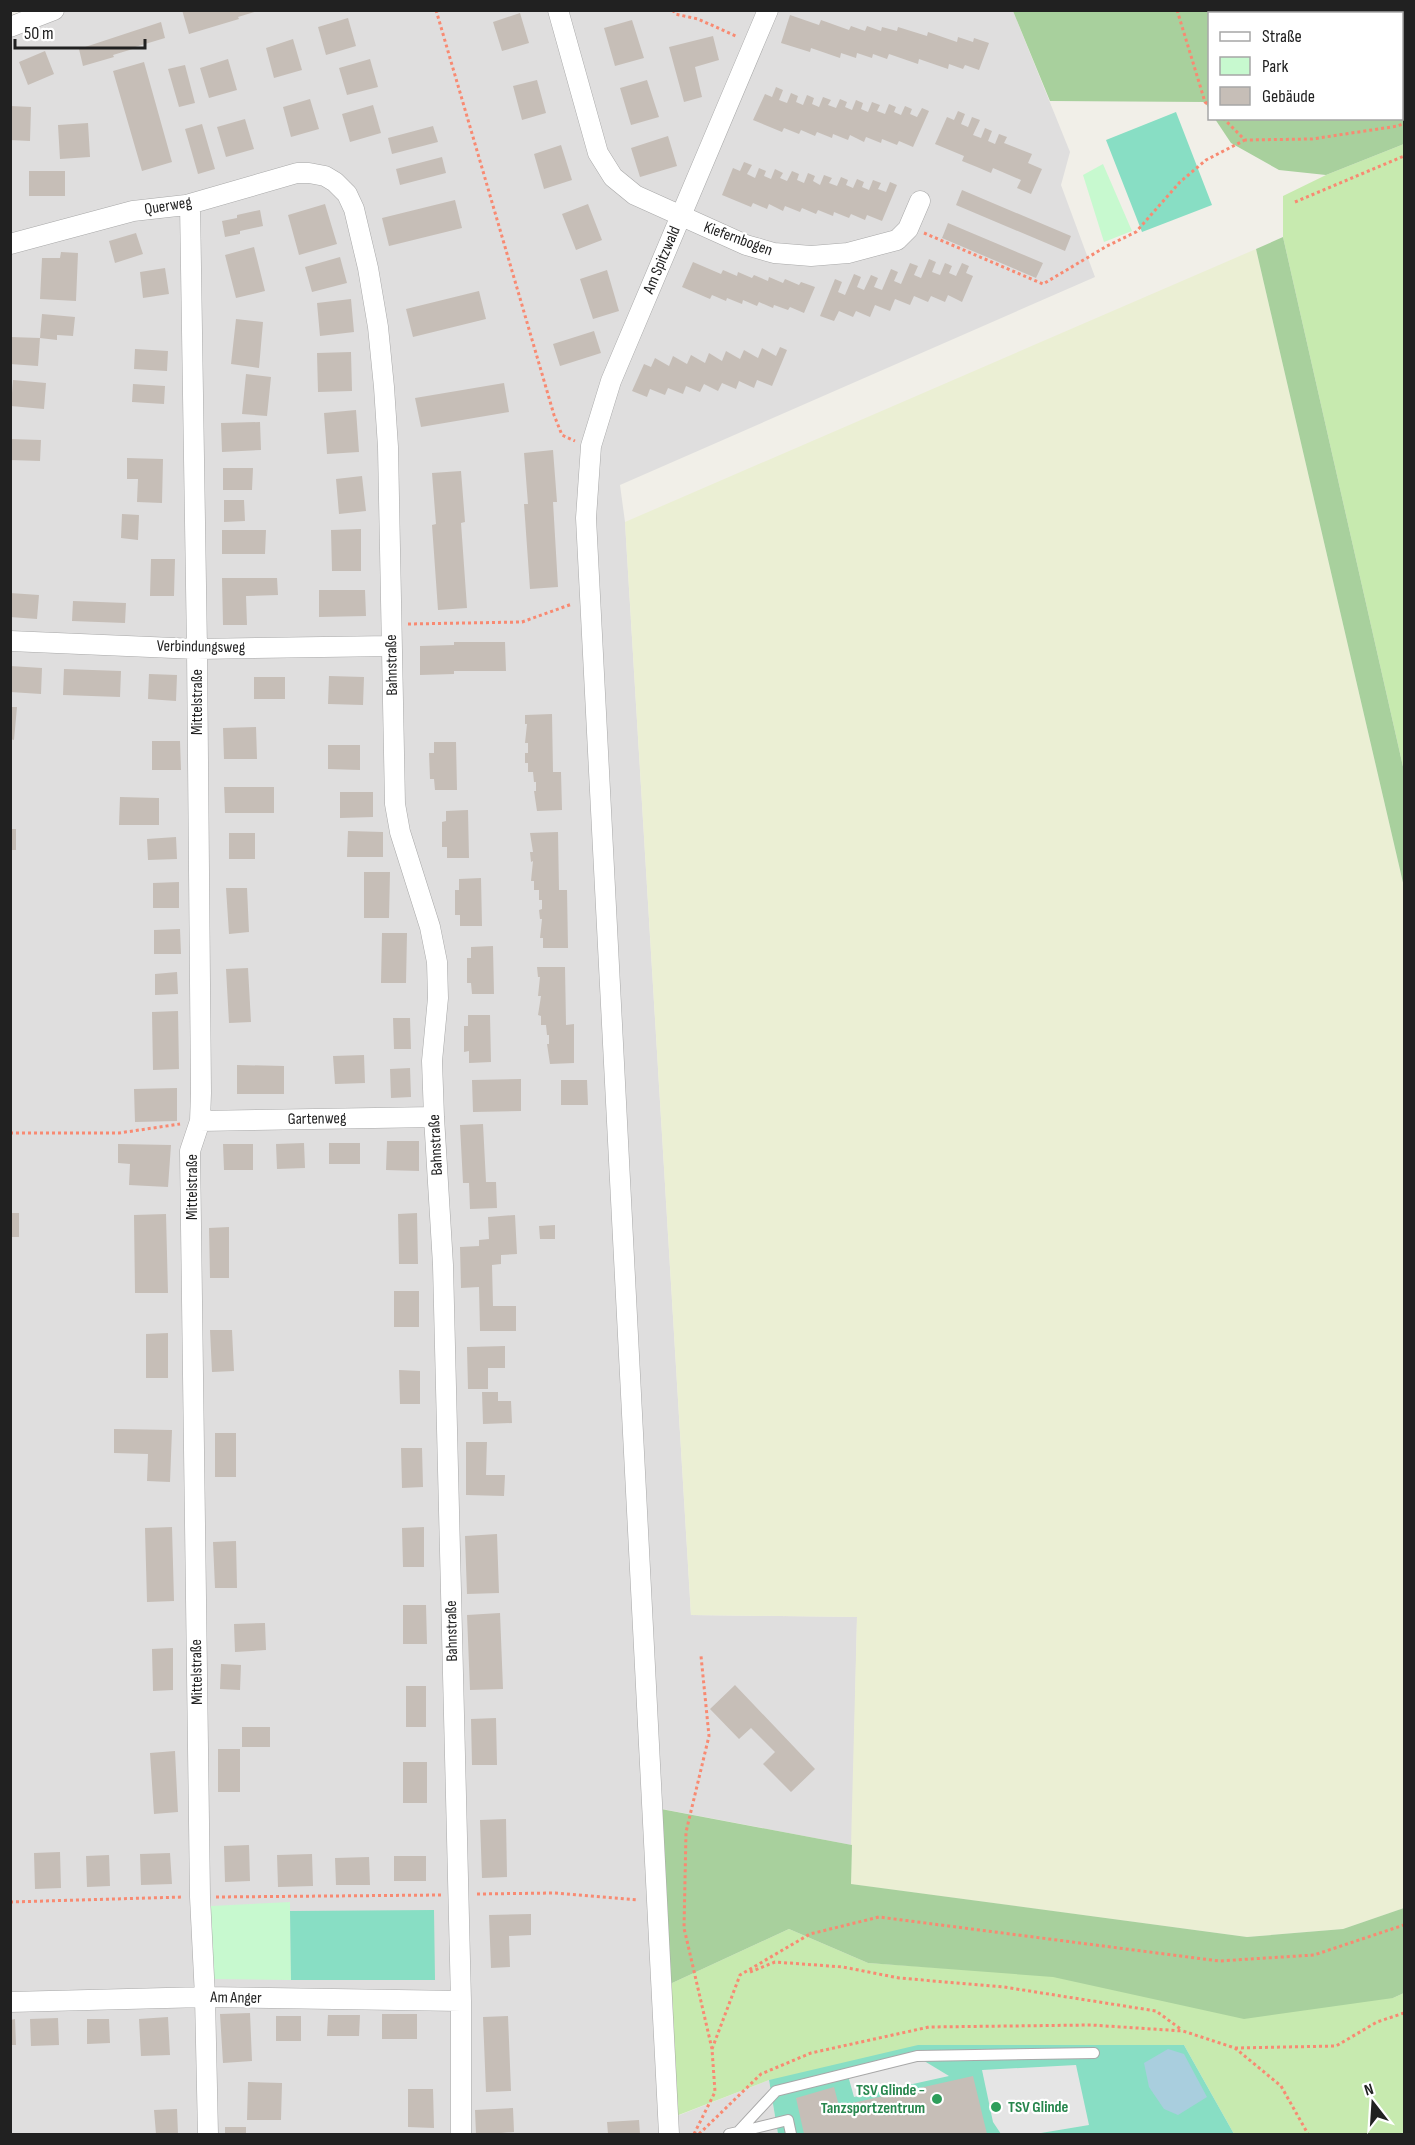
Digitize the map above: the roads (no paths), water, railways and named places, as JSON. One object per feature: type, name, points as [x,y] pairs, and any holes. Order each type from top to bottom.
[{"type":"street","points":[[10,27],[54,10]]},
{"type":"street","name":"Kiefernbogen","points":[[558,10],[595,144],[602,162],[627,190],[681,217],[747,245],[774,253],[801,256],[839,255],[890,243],[903,235],[909,227],[920,201]]},
{"type":"street","name":"Am Spitzwald","points":[[669,2134],[586,518],[591,446],[611,381],[768,10]]},
{"type":"street","name":"Querweg","points":[[10,244],[122,214],[190,204],[292,174],[309,173],[325,176]]},
{"type":"street","name":"Bahnstraße","points":[[325,176],[339,186],[352,204],[368,268],[378,327],[387,427],[395,804],[400,832],[430,927],[437,962],[438,998],[432,1061],[443,1265],[459,1895],[461,2134]]},
{"type":"street","name":"Mittelstraße","points":[[190,204],[201,1093],[200,1121],[190,1152],[200,1897],[208,2134]]},
{"type":"street","name":"Verbindungsweg","points":[[10,641],[197,649],[391,646]]},
{"type":"street","name":"Gartenweg","points":[[200,1121],[434,1117]]},
{"type":"street","name":"Am Anger","points":[[10,2002],[205,1997],[461,2001]]},
{"type":"lane","points":[[734,2133],[776,2091],[917,2056],[1094,2053]]},
{"type":"lane","points":[[734,2133],[788,2120],[791,2134]]},
{"type":"water","points":[[1168,2049],[1184,2054],[1207,2097],[1178,2115],[1164,2109],[1149,2087],[1144,2063]]},
{"type":"place","name":"TSV Glinde - Tanzsportzentrum","points":[[937,2099]]},
{"type":"place","name":"TSV Glinde","points":[[996,2107]]}]
